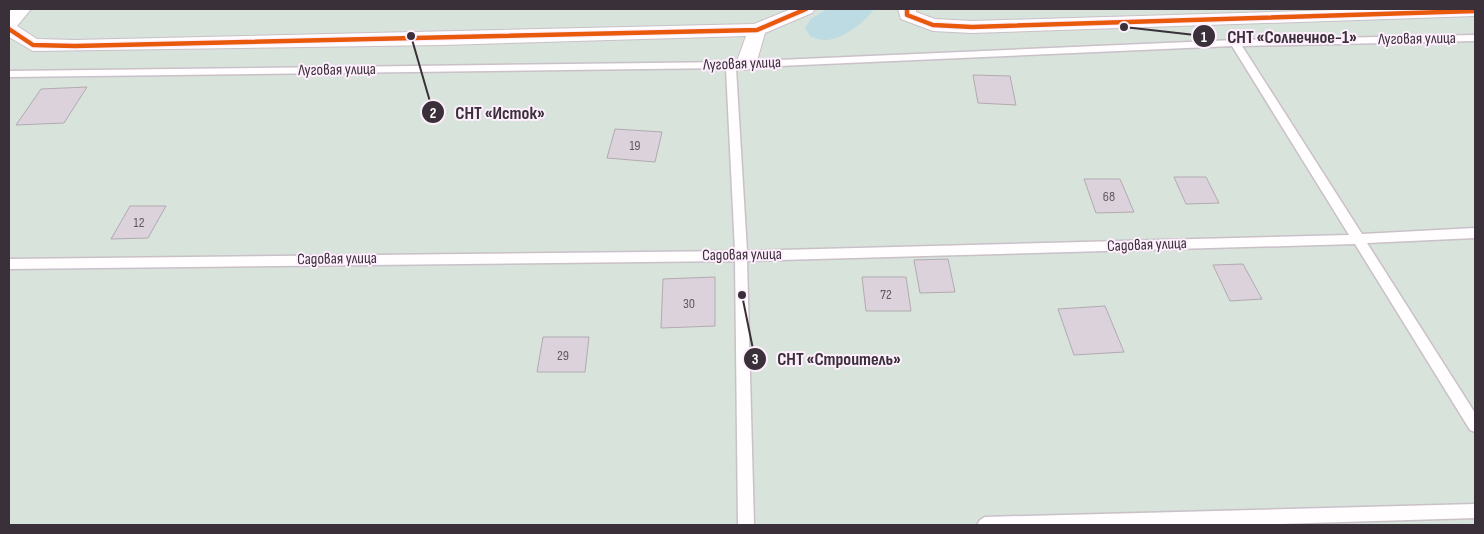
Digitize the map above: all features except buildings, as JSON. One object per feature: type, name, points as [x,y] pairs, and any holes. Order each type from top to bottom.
[{"type":"street","points":[[9,23],[22,9]]},
{"type":"street","points":[[9,29],[33,45],[75,46],[442,39],[757,30],[806,9]]},
{"type":"street","points":[[907,9],[907,15],[933,25],[972,27],[1389,11],[1475,11]]},
{"type":"street","points":[[738,64],[757,30]]},
{"type":"lane","name":"Луговая улица","points":[[9,74],[738,64],[1234,42],[1475,38]]},
{"type":"lane","points":[[1234,42],[1475,425]]},
{"type":"lane","points":[[738,64],[746,525]]},
{"type":"lane","name":"Садовая улица","points":[[9,264],[741,256],[1358,239],[1475,233]]},
{"type":"lane","points":[[985,525],[1475,511]]},
{"type":"shaded area","points":[[9,9],[1475,9],[1475,525],[9,525]]},
{"type":"waterway","points":[[825,28],[854,9]]},
{"type":"cycle path","points":[[9,29],[33,45],[75,46],[443,39],[757,30],[806,9]]},
{"type":"cycle path","points":[[907,9],[907,15],[933,25],[972,27],[1475,11]]},
{"type":"place","name":"СНТ «Солнечное-1»","points":[[1124,27]]},
{"type":"place","name":"СНТ «Исток»","points":[[411,36]]},
{"type":"place","name":"СНТ «Строитель»","points":[[742,295]]}]
